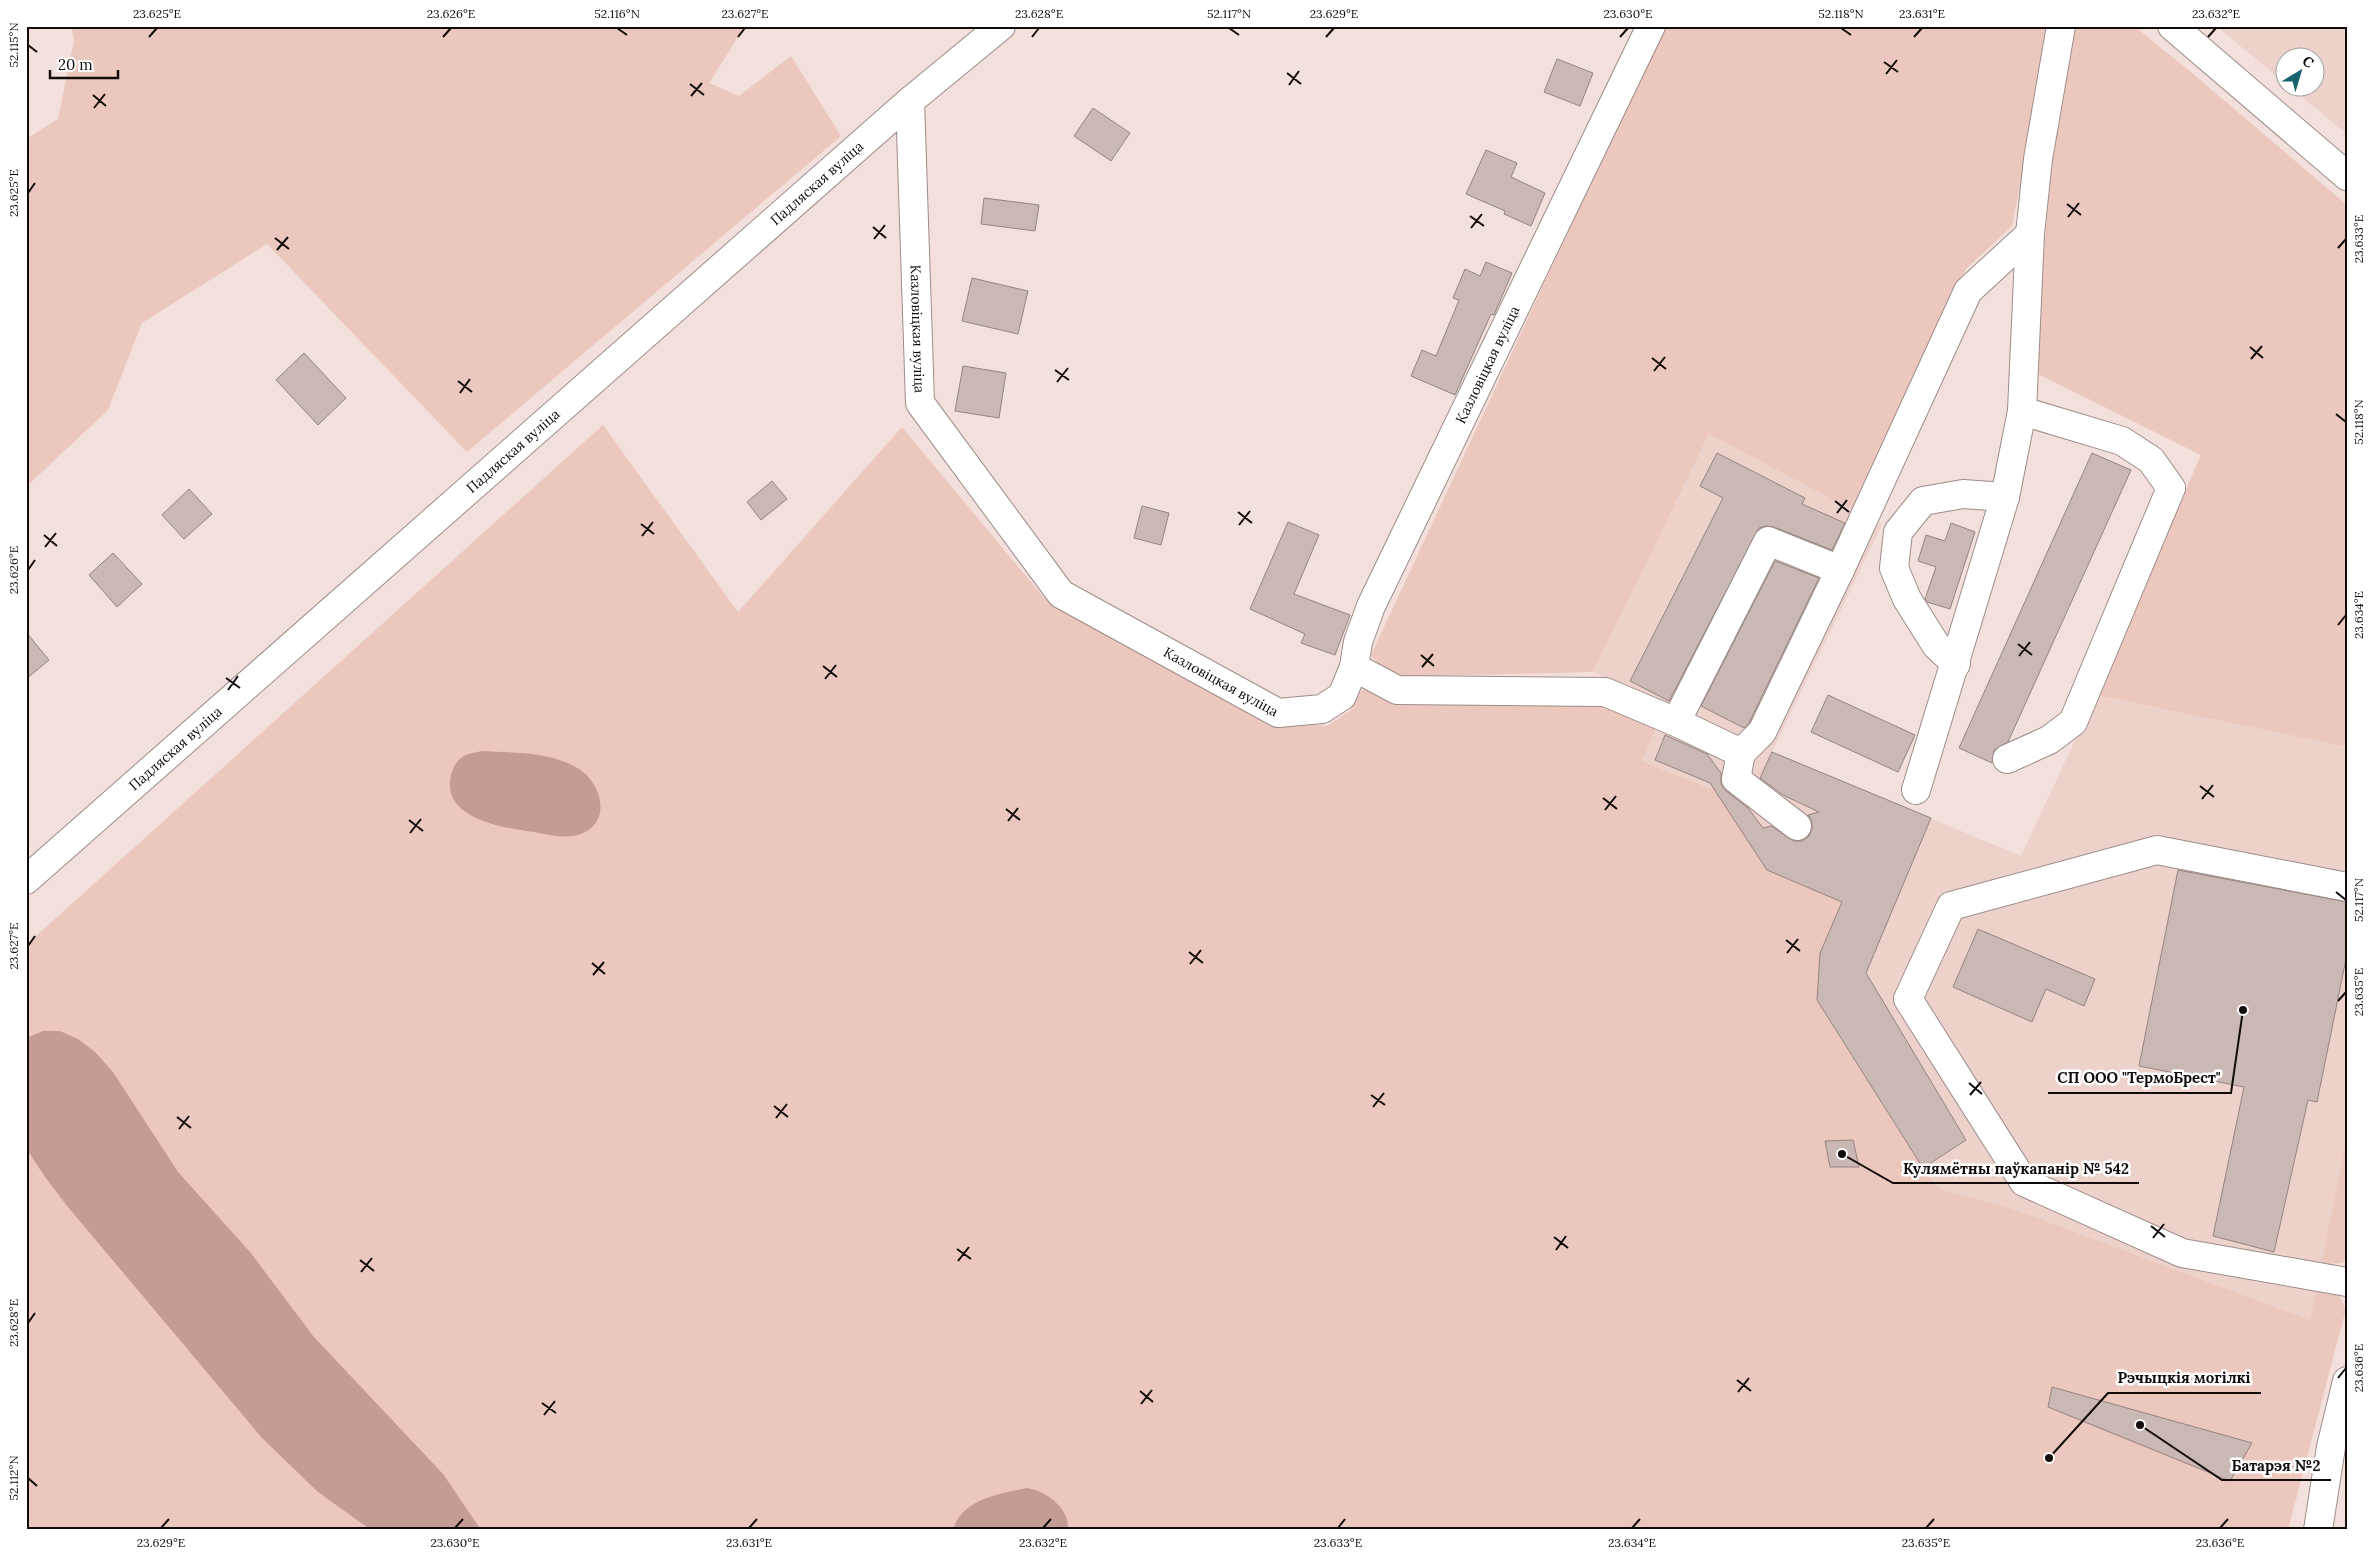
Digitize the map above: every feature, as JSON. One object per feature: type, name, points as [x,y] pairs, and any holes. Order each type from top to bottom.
[{"type":"street","name":"Падляская вуліца","points":[[26,880],[910,101],[1001,26]]},
{"type":"street","name":"Казловіцкая вуліца","points":[[910,101],[920,402],[1062,594],[1278,713],[1322,709],[1342,696],[1354,667],[1358,642],[1371,606],[1651,26]]},
{"type":"street","points":[[1916,790],[1956,664],[2005,497],[2022,411],[2022,368],[2030,234],[2041,140],[2061,26]]},
{"type":"street","points":[[2172,26],[2347,176]]},
{"type":"street","points":[[1797,826],[1736,779],[1741,753],[1762,732],[1840,570],[1968,291],[2030,234]]},
{"type":"street","points":[[2008,758],[2048,740],[2073,722],[2172,488],[2151,460],[2122,441],[2022,411]]},
{"type":"street","points":[[1956,664],[1936,644],[1906,599],[1894,568],[1898,532],[1923,501],[1963,494],[2005,497]]},
{"type":"street","points":[[1676,722],[1768,541],[1840,570]]},
{"type":"street","points":[[1354,667],[1397,690],[1605,692],[1676,722],[1741,753]]},
{"type":"street","points":[[2347,887],[2157,850],[1951,906],[1908,999],[2024,1182],[2182,1253],[2347,1282]]},
{"type":"street","points":[[2318,1530],[2331,1447],[2347,1381]]},
{"type":"shaded area","points":[[71,26],[745,26],[709,83],[739,96],[791,56],[841,136],[467,452],[267,244],[142,323],[108,410],[26,487],[26,139],[58,119],[74,40]]},
{"type":"shaded area","points":[[1664,26],[2052,26],[2012,226],[1966,269],[1853,510],[1709,434],[1593,672],[1389,677],[1371,655]]},
{"type":"shaded area","points":[[2070,26],[2134,26],[2347,205],[2347,747],[2096,695],[2201,455],[2034,372],[2049,192],[2051,129]]},
{"type":"shaded area","points":[[2216,26],[2347,26],[2347,134],[2303,98],[2326,98],[2326,48],[2276,48],[2276,76]]},
{"type":"shaded area","points":[[603,425],[738,612],[902,427],[1044,598],[1266,720],[1327,726],[1350,711],[1363,688],[1400,699],[1604,705],[1657,727],[1642,761],[1717,791],[1767,870],[1821,893],[1887,800],[1820,953],[1817,1000],[1923,1168],[1940,1189],[2013,1209],[2310,1320],[2317,1284],[2337,1291],[2346,1309],[2288,1530],[26,1530],[26,945]]},
{"type":"shaded area","points":[[1709,434],[1882,525],[1772,752],[1865,792],[1821,893],[1767,870],[1717,791],[1642,761],[1666,706],[1593,672]]},
{"type":"shaded area","points":[[2096,695],[2347,747],[2347,1135],[2310,1320],[2013,1209],[1940,1189],[1923,1168],[1817,1000],[1820,953],[1887,800],[2021,856]]},
{"type":"shaded area","points":[[483,751],[545,756],[568,763],[579,769],[587,775],[598,792],[600,811],[598,820],[583,833],[565,837],[506,827],[476,818],[463,810],[454,800],[450,788],[452,772],[457,762],[468,754]]},
{"type":"shaded area","points":[[43,1031],[60,1031],[78,1039],[95,1052],[113,1072],[178,1172],[250,1252],[314,1337],[443,1474],[481,1530],[371,1530],[318,1492],[262,1438],[68,1207],[26,1148],[26,1038]]},
{"type":"shaded area","points":[[2347,1135],[2347,1260],[2342,1263],[2321,1264]]},
{"type":"shaded area","points":[[1027,1488],[1049,1497],[1061,1508],[1068,1522],[1068,1530],[953,1530],[964,1511],[973,1505],[994,1496]]},
{"type":"building","points":[[1557,59],[1593,73],[1580,106],[1544,92]]},
{"type":"building","points":[[1093,108],[1130,133],[1111,161],[1074,136]]},
{"type":"building","points":[[1486,150],[1517,163],[1511,177],[1545,193],[1531,226],[1504,214],[1505,211],[1466,194]]},
{"type":"building","points":[[984,198],[1039,205],[1035,231],[981,224]]},
{"type":"building","points":[[1486,262],[1512,273],[1494,315],[1491,314],[1455,395],[1411,376],[1422,350],[1436,356],[1459,300],[1453,298],[1465,269],[1480,276]]},
{"type":"building","points":[[972,278],[1028,291],[1018,334],[962,321]]},
{"type":"building","points":[[304,353],[346,398],[318,425],[276,380]]},
{"type":"building","points":[[963,366],[1006,373],[999,418],[955,411]]},
{"type":"building","points":[[1717,453],[1805,498],[1802,504],[1845,523],[1832,550],[1774,527],[1766,526],[1759,528],[1669,701],[1630,681],[1723,498],[1700,486]]},
{"type":"building","points":[[2092,453],[2131,470],[2008,742],[1994,750],[1992,763],[1959,748]]},
{"type":"building","points":[[772,481],[787,499],[761,520],[747,502]]},
{"type":"building","points":[[189,489],[212,514],[184,539],[162,515]]},
{"type":"building","points":[[1142,506],[1169,513],[1161,545],[1134,538]]},
{"type":"building","points":[[1288,522],[1319,535],[1294,594],[1350,615],[1335,655],[1301,643],[1305,634],[1250,609]]},
{"type":"building","points":[[1951,523],[1975,532],[1950,609],[1927,602],[1925,599],[1936,567],[1918,561],[1926,535],[1945,541]]},
{"type":"building","points":[[113,553],[142,584],[117,607],[89,575]]},
{"type":"building","points":[[1775,561],[1819,578],[1749,723],[1744,728],[1701,706]]},
{"type":"building","points":[[26,632],[49,660],[26,679]]},
{"type":"building","points":[[1828,695],[1915,735],[1898,772],[1811,732]]},
{"type":"building","points":[[1665,735],[1707,754],[1721,773],[1721,784],[1726,791],[1748,808],[1763,828],[1771,826],[1794,841],[1802,841],[1809,836],[1812,821],[1808,815],[1819,812],[1783,795],[1760,778],[1772,752],[1931,818],[1866,973],[1966,1140],[1923,1168],[1817,1000],[1820,953],[1842,902],[1767,870],[1710,783],[1655,760]]},
{"type":"building","points":[[2178,870],[2347,902],[2347,954],[2317,1102],[2308,1100],[2274,1252],[2213,1236],[2244,1087],[2139,1066]]},
{"type":"building","points":[[1978,929],[2095,979],[2084,1006],[2046,989],[2032,1022],[1953,987]]},
{"type":"building","points":[[1853,1140],[1859,1167],[1830,1167],[1825,1141]]},
{"type":"building","points":[[2052,1387],[2252,1443],[2230,1481],[2048,1407]]},
{"type":"place","name":"СП ООО \"ТермоБрест\"","points":[[2243,1010]]},
{"type":"place","name":"Кулямётны паўкапанір № 542","points":[[1842,1154]]},
{"type":"place","name":"Батарэя №2","points":[[2140,1425]]},
{"type":"place","name":"Рэчыцкія могілкі","points":[[2049,1458]]}]
